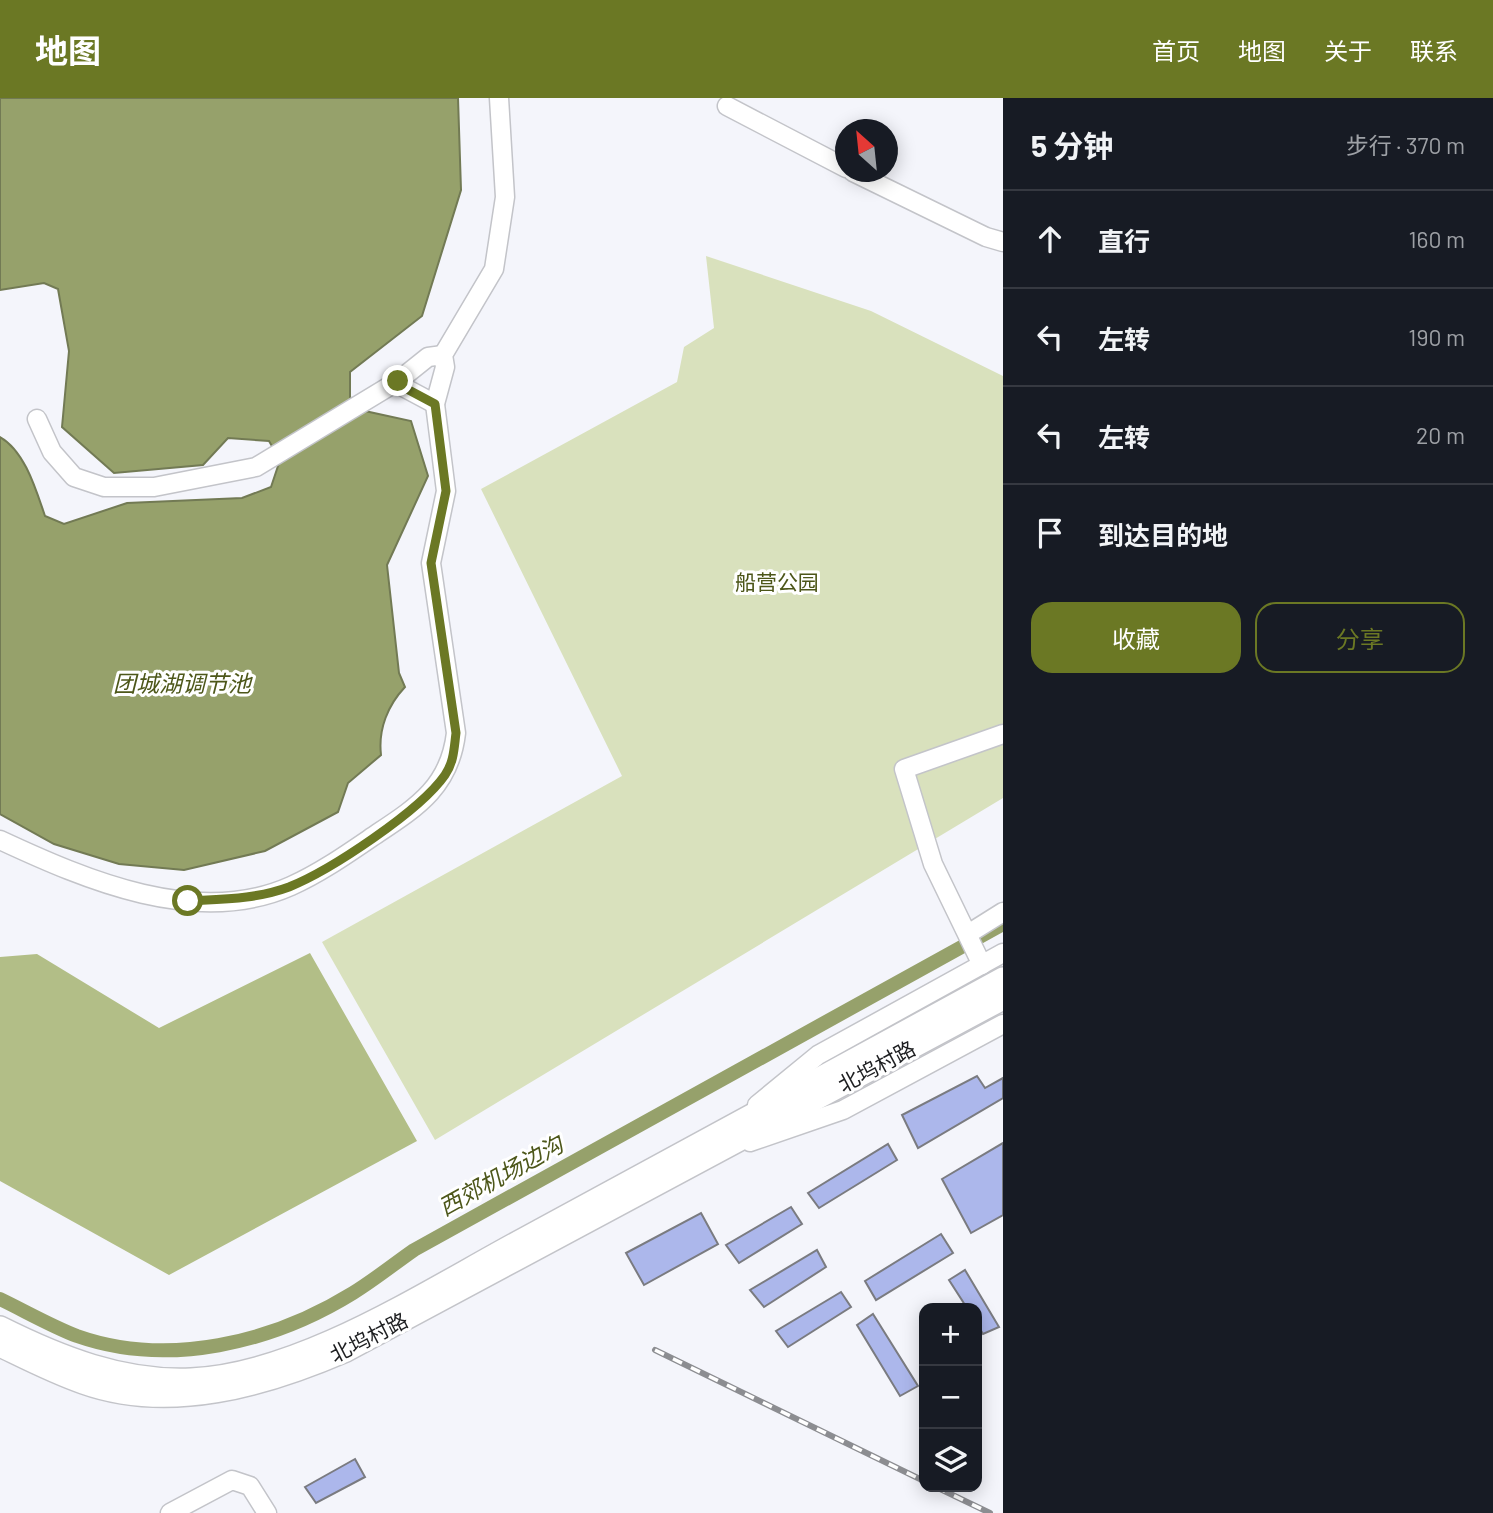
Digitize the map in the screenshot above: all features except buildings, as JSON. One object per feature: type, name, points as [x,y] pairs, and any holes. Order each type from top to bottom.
[{"type":"main road","name":"北坞村路","points":[[0,1326],[20,1337],[92,1366],[141,1378],[193,1379],[247,1371],[297,1356],[339,1337],[1003,978]]},
{"type":"main road","name":"北坞村路","points":[[0,1346],[84,1384],[140,1396],[196,1395],[252,1386],[304,1369],[346,1351],[1003,999]]},
{"type":"street","points":[[0,840],[55,866],[141,894],[188,901],[247,898],[289,886],[330,864],[424,799],[446,774],[453,759],[456,733],[431,563],[446,491],[435,404],[445,367],[443,355],[494,269],[505,197],[499,98]]},
{"type":"street","points":[[727,106],[835,163]]},
{"type":"street","points":[[873,182],[986,237],[1003,242]]},
{"type":"street","points":[[37,419],[52,452],[74,477],[104,487],[154,488],[256,467],[398,381],[428,358],[443,355]]},
{"type":"street","points":[[398,381],[405,388],[435,404]]},
{"type":"street","points":[[982,965],[933,864],[904,769],[1003,734]]},
{"type":"street","points":[[970,939],[1003,912]]},
{"type":"street","name":"北坞村路","points":[[730,1127],[818,1055],[1003,953]]},
{"type":"street","name":"北坞村路","points":[[713,1155],[843,1110],[1003,1024]]},
{"type":"street","name":"北坞村路","points":[[0,1319],[20,1337]]},
{"type":"street","points":[[170,1513],[232,1480],[250,1486],[267,1513]]},
{"type":"green space","name":"船营公园","points":[[706,256],[871,311],[1003,376],[1003,798],[435,1140],[322,942],[622,776],[481,489],[677,382],[684,347],[714,328]]},
{"type":"shaded area","points":[[310,953],[417,1141],[169,1275],[0,1181],[0,957],[37,954],[159,1028]]},
{"type":"water","name":"团城湖调节池","points":[[0,98],[458,98],[461,190],[422,316],[350,372],[350,397],[365,411],[411,421],[428,476],[387,565],[399,673],[405,687],[386,718],[381,736],[381,755],[348,783],[338,812],[265,851],[184,870],[119,864],[54,844],[0,814],[0,437],[9,443],[23,461],[45,516],[64,524],[127,503],[242,498],[271,487],[280,460],[269,441],[228,438],[203,465],[114,473],[62,427],[69,351],[58,289],[44,283],[0,290]]},
{"type":"waterway","name":"西郊机场边沟","points":[[0,1299],[77,1336],[147,1350],[183,1350],[219,1345],[288,1325],[322,1311],[353,1293],[414,1250],[1003,924]]},
{"type":"railway","points":[[655,1350],[919,1479]]},
{"type":"railway","points":[[946,1492],[990,1513]]},
{"type":"route","points":[[188,901],[247,898],[289,886],[330,864],[424,799],[446,774],[453,759],[456,733],[431,563],[446,491],[435,404],[405,388],[398,381]]}]
